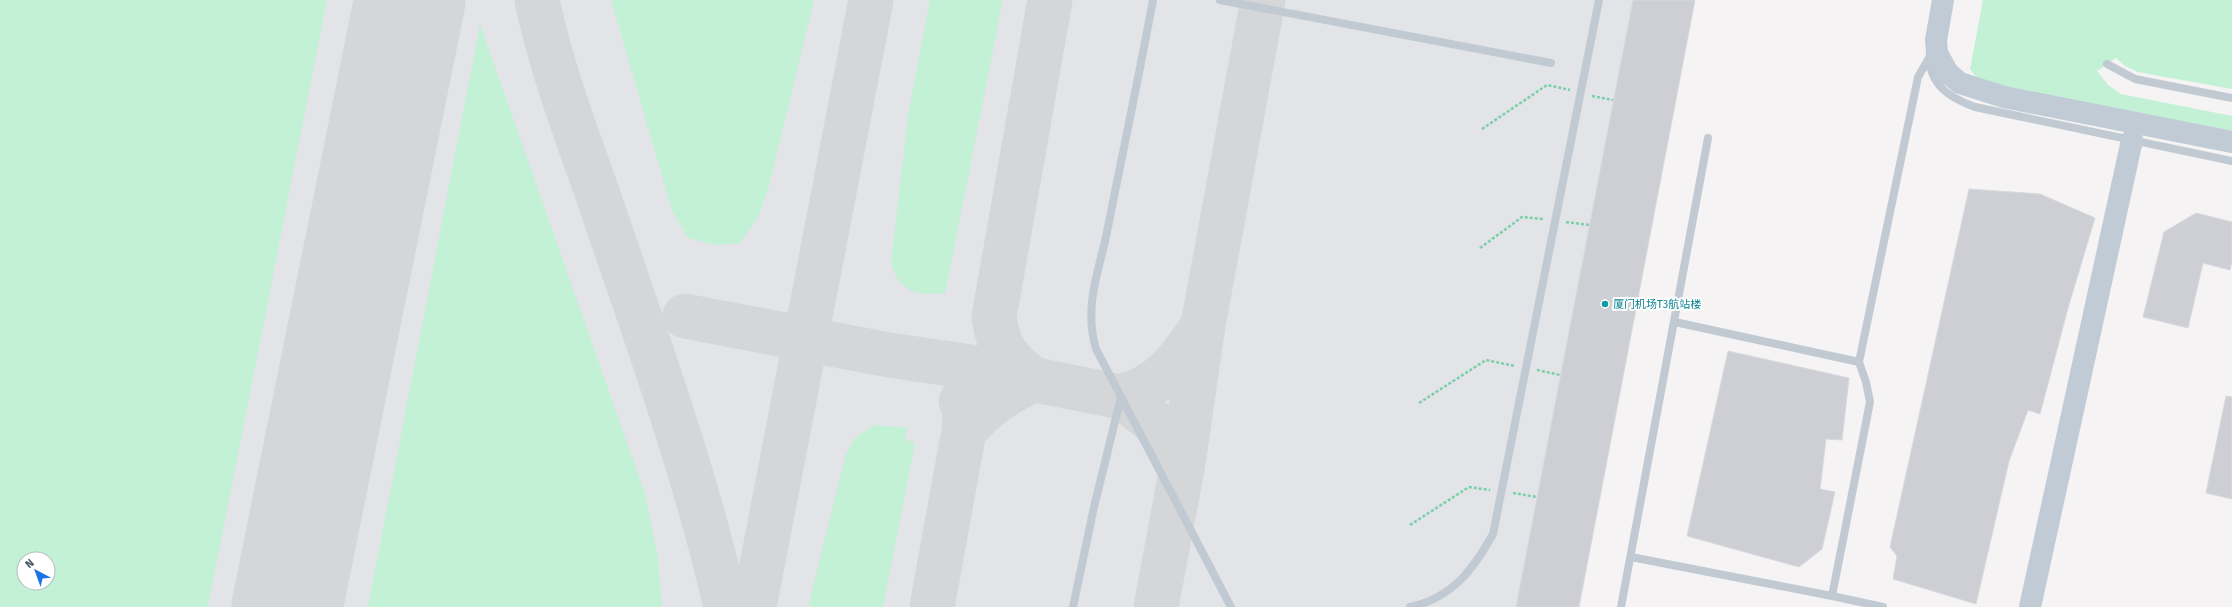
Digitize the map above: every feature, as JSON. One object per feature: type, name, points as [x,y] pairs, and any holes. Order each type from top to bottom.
[{"type":"main road","points":[[1943,0],[1936,40],[1937,53],[1948,73],[1960,83],[2004,97],[2232,142]]},
{"type":"main road","points":[[2030,607],[2132,140]]},
{"type":"lane","points":[[1153,0],[1108,229],[1090,303],[1091,330],[1096,349],[1231,607]]},
{"type":"lane","points":[[1220,0],[1551,63]]},
{"type":"lane","points":[[1410,607],[1428,603],[1456,585],[1478,562],[1493,534],[1599,0]]},
{"type":"lane","points":[[1937,0],[1930,36],[1930,68],[1941,88],[1949,96],[1963,103],[2232,161]]},
{"type":"lane","points":[[1832,596],[1870,402],[1866,382],[1859,362],[1918,78],[1929,58]]},
{"type":"lane","points":[[2107,64],[2135,79],[2232,98]]},
{"type":"lane","points":[[1621,607],[1708,138]]},
{"type":"lane","points":[[1675,322],[1859,362]]},
{"type":"lane","points":[[1073,607],[1094,506],[1121,397]]},
{"type":"lane","points":[[1631,556],[1883,607]]},
{"type":"path","points":[[1482,129],[1547,85],[1576,92]]},
{"type":"path","points":[[1591,95],[1613,100]]},
{"type":"path","points":[[1480,248],[1522,217],[1544,220]]},
{"type":"path","points":[[1559,221],[1589,224]]},
{"type":"path","points":[[1419,403],[1486,360],[1523,368]]},
{"type":"path","points":[[1530,369],[1560,375]]},
{"type":"path","points":[[1410,525],[1469,486],[1492,490]]},
{"type":"path","points":[[1507,492],[1537,497]]},
{"type":"shaded area","points":[[0,0],[1695,0],[1579,607],[0,607]]},
{"type":"green space","points":[[0,0],[327,0],[208,607],[0,607]]},
{"type":"green space","points":[[611,0],[814,0],[769,186],[758,217],[740,243],[715,245],[688,238],[672,210]]},
{"type":"green space","points":[[930,0],[1003,0],[945,293],[935,294],[917,293],[904,286],[898,280],[891,262],[908,116]]},
{"type":"green space","points":[[1983,0],[2232,0],[2232,89],[2138,72],[2125,66],[2116,58],[2097,71],[2108,85],[2121,94],[2232,116],[2232,131],[1983,86],[1970,69]]},
{"type":"green space","points":[[480,24],[645,494],[658,558],[662,607],[368,607]]},
{"type":"green space","points":[[875,425],[908,428],[904,439],[915,443],[883,607],[808,607],[846,454],[856,437]]},
{"type":"building","name":"厦门机场T3航站楼","points":[[1633,0],[1695,0],[1579,607],[1516,607]]},
{"type":"building","points":[[1969,189],[2040,194],[2095,218],[2068,308],[2040,414],[2028,410],[2009,461],[1976,604],[1893,579],[1897,556],[1890,547]]},
{"type":"building","points":[[2196,213],[2232,222],[2232,260],[2230,270],[2203,263],[2188,328],[2143,317],[2164,232]]},
{"type":"building","points":[[1728,351],[1849,378],[1842,440],[1826,439],[1820,489],[1835,492],[1822,549],[1799,567],[1687,536]]},
{"type":"building","points":[[2226,396],[2232,397],[2232,499],[2206,493]]},
{"type":"taxiway","points":[[537,0],[549,50],[565,100],[651,350],[684,452],[726,607]]},
{"type":"taxiway","points":[[754,607],[871,0]]},
{"type":"taxiway","points":[[964,431],[980,414],[996,401],[1034,380],[1018,367],[1006,353],[998,338],[994,317],[1050,0]]},
{"type":"taxiway","points":[[1156,607],[1183,463],[1203,325],[1263,0]]},
{"type":"taxiway","points":[[685,316],[889,355],[971,367],[1121,397]]},
{"type":"taxiway","points":[[1183,463],[1172,442],[1165,434],[1149,418],[1121,397],[1136,392],[1159,379],[1177,361],[1202,327]]},
{"type":"taxiway","points":[[932,607],[964,431],[965,411],[961,401]]},
{"type":"runway","points":[[287,607],[410,0]]},
{"type":"place","name":"厦门机场T3航站楼","points":[[1605,304]]}]
